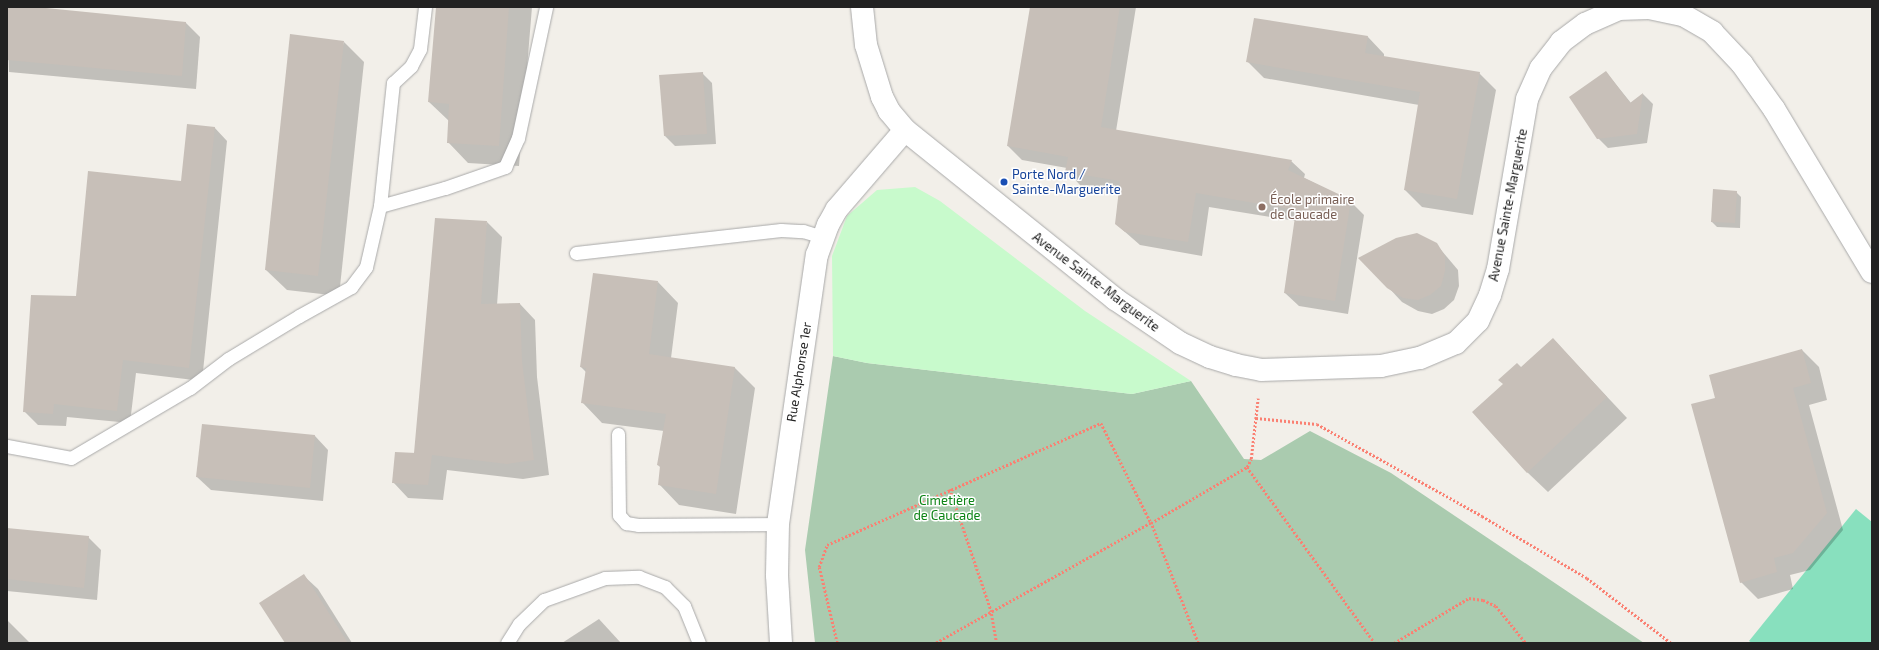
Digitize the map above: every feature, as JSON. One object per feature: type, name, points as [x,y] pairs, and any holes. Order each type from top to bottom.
[{"type":"street","name":"Avenue Sainte-Marguerite","points":[[862,7],[866,45],[882,96],[889,111],[905,130],[1076,269],[1158,329],[1210,357],[1261,370],[1382,366],[1420,358],[1456,343],[1478,322],[1490,295],[1498,269],[1527,99],[1541,68],[1561,42],[1585,24],[1618,9],[1649,8],[1682,11],[1712,32],[1742,64],[1774,109],[1872,272]]},
{"type":"street","name":"Rue Alphonse 1er","points":[[781,643],[776,575],[778,524],[817,255],[823,237],[837,209],[905,130]]},
{"type":"lane","points":[[7,446],[71,458],[190,388],[228,359],[351,287],[366,267],[380,206],[393,83],[411,66],[420,49],[425,7]]},
{"type":"lane","points":[[380,206],[445,188],[505,166],[518,138],[546,7]]},
{"type":"lane","points":[[576,253],[781,230],[803,231],[823,237]]},
{"type":"lane","points":[[618,434],[619,515],[626,523],[638,525],[778,524]]},
{"type":"lane","points":[[506,643],[519,624],[544,600],[605,578],[639,577],[665,587],[684,606],[699,643]]},
{"type":"path","points":[[936,643],[991,610],[1151,523],[1247,467],[1252,459],[1261,370]]},
{"type":"path","points":[[1256,418],[1317,424],[1482,516],[1587,578],[1670,643]]},
{"type":"path","points":[[837,643],[819,567],[827,545],[950,489],[1101,424],[1151,523],[1198,643]]},
{"type":"path","points":[[1247,467],[1375,643]]},
{"type":"path","points":[[950,489],[991,610],[997,643]]},
{"type":"path","points":[[1394,643],[1469,598],[1483,600],[1496,606],[1526,643]]},
{"type":"green space","points":[[915,187],[940,201],[1085,311],[1191,381],[1132,394],[867,363],[833,356],[832,256],[847,216],[877,190]]},
{"type":"green space","name":"Cimetière de Caucade","points":[[833,356],[867,363],[1132,394],[1191,381],[1244,459],[1261,460],[1310,431],[1391,473],[1644,643],[815,643],[805,550]]},
{"type":"green space","points":[[1856,509],[1872,522],[1872,643],[1752,643],[1749,641]]},
{"type":"building","points":[[7,7],[36,7],[186,22],[182,76],[7,60]]},
{"type":"building","points":[[436,7],[509,7],[499,146],[447,143],[449,104],[428,102]]},
{"type":"building","points":[[1030,7],[1120,7],[1101,127],[1292,160],[1288,170],[1351,200],[1335,301],[1284,293],[1296,210],[1196,193],[1188,242],[1125,232],[1115,224],[1120,181],[1065,172],[1068,157],[1007,146]]},
{"type":"building","points":[[1254,18],[1368,36],[1365,53],[1480,72],[1457,199],[1404,190],[1420,92],[1246,62]]},
{"type":"building","points":[[290,34],[344,41],[318,276],[265,270]]},
{"type":"building","points":[[1606,71],[1630,103],[1643,93],[1637,134],[1597,139],[1569,97]]},
{"type":"building","points":[[703,72],[707,134],[664,136],[659,75]]},
{"type":"building","points":[[187,124],[215,127],[189,368],[123,360],[117,411],[54,404],[53,414],[23,412],[31,295],[76,296],[88,171],[181,181]]},
{"type":"building","points":[[1713,189],[1737,191],[1735,223],[1711,222]]},
{"type":"building","points":[[435,218],[487,221],[481,304],[520,303],[522,361],[534,460],[507,464],[432,455],[428,485],[392,483],[395,452],[414,453]]},
{"type":"building","points":[[1417,233],[1437,243],[1445,256],[1445,271],[1441,286],[1430,295],[1418,300],[1403,298],[1387,288],[1358,258],[1396,238]]},
{"type":"building","points":[[593,273],[658,281],[649,354],[735,367],[716,494],[658,485],[660,466],[657,465],[666,414],[581,403],[586,368],[580,367]]},
{"type":"building","points":[[1553,338],[1607,397],[1527,473],[1472,412],[1503,384],[1498,380],[1517,363],[1521,367]]},
{"type":"building","points":[[1802,349],[1811,383],[1793,388],[1827,513],[1793,553],[1774,558],[1777,572],[1740,583],[1691,404],[1715,398],[1709,375]]},
{"type":"building","points":[[202,424],[315,435],[310,488],[196,477]]},
{"type":"building","points":[[7,528],[89,536],[84,588],[7,579]]},
{"type":"building","points":[[304,574],[348,643],[285,643],[259,603]]},
{"type":"place","name":"Porte Nord / Sainte-Marguerite","points":[[1004,182]]},
{"type":"place","name":"École primaire de Caucade","points":[[1262,207]]}]
